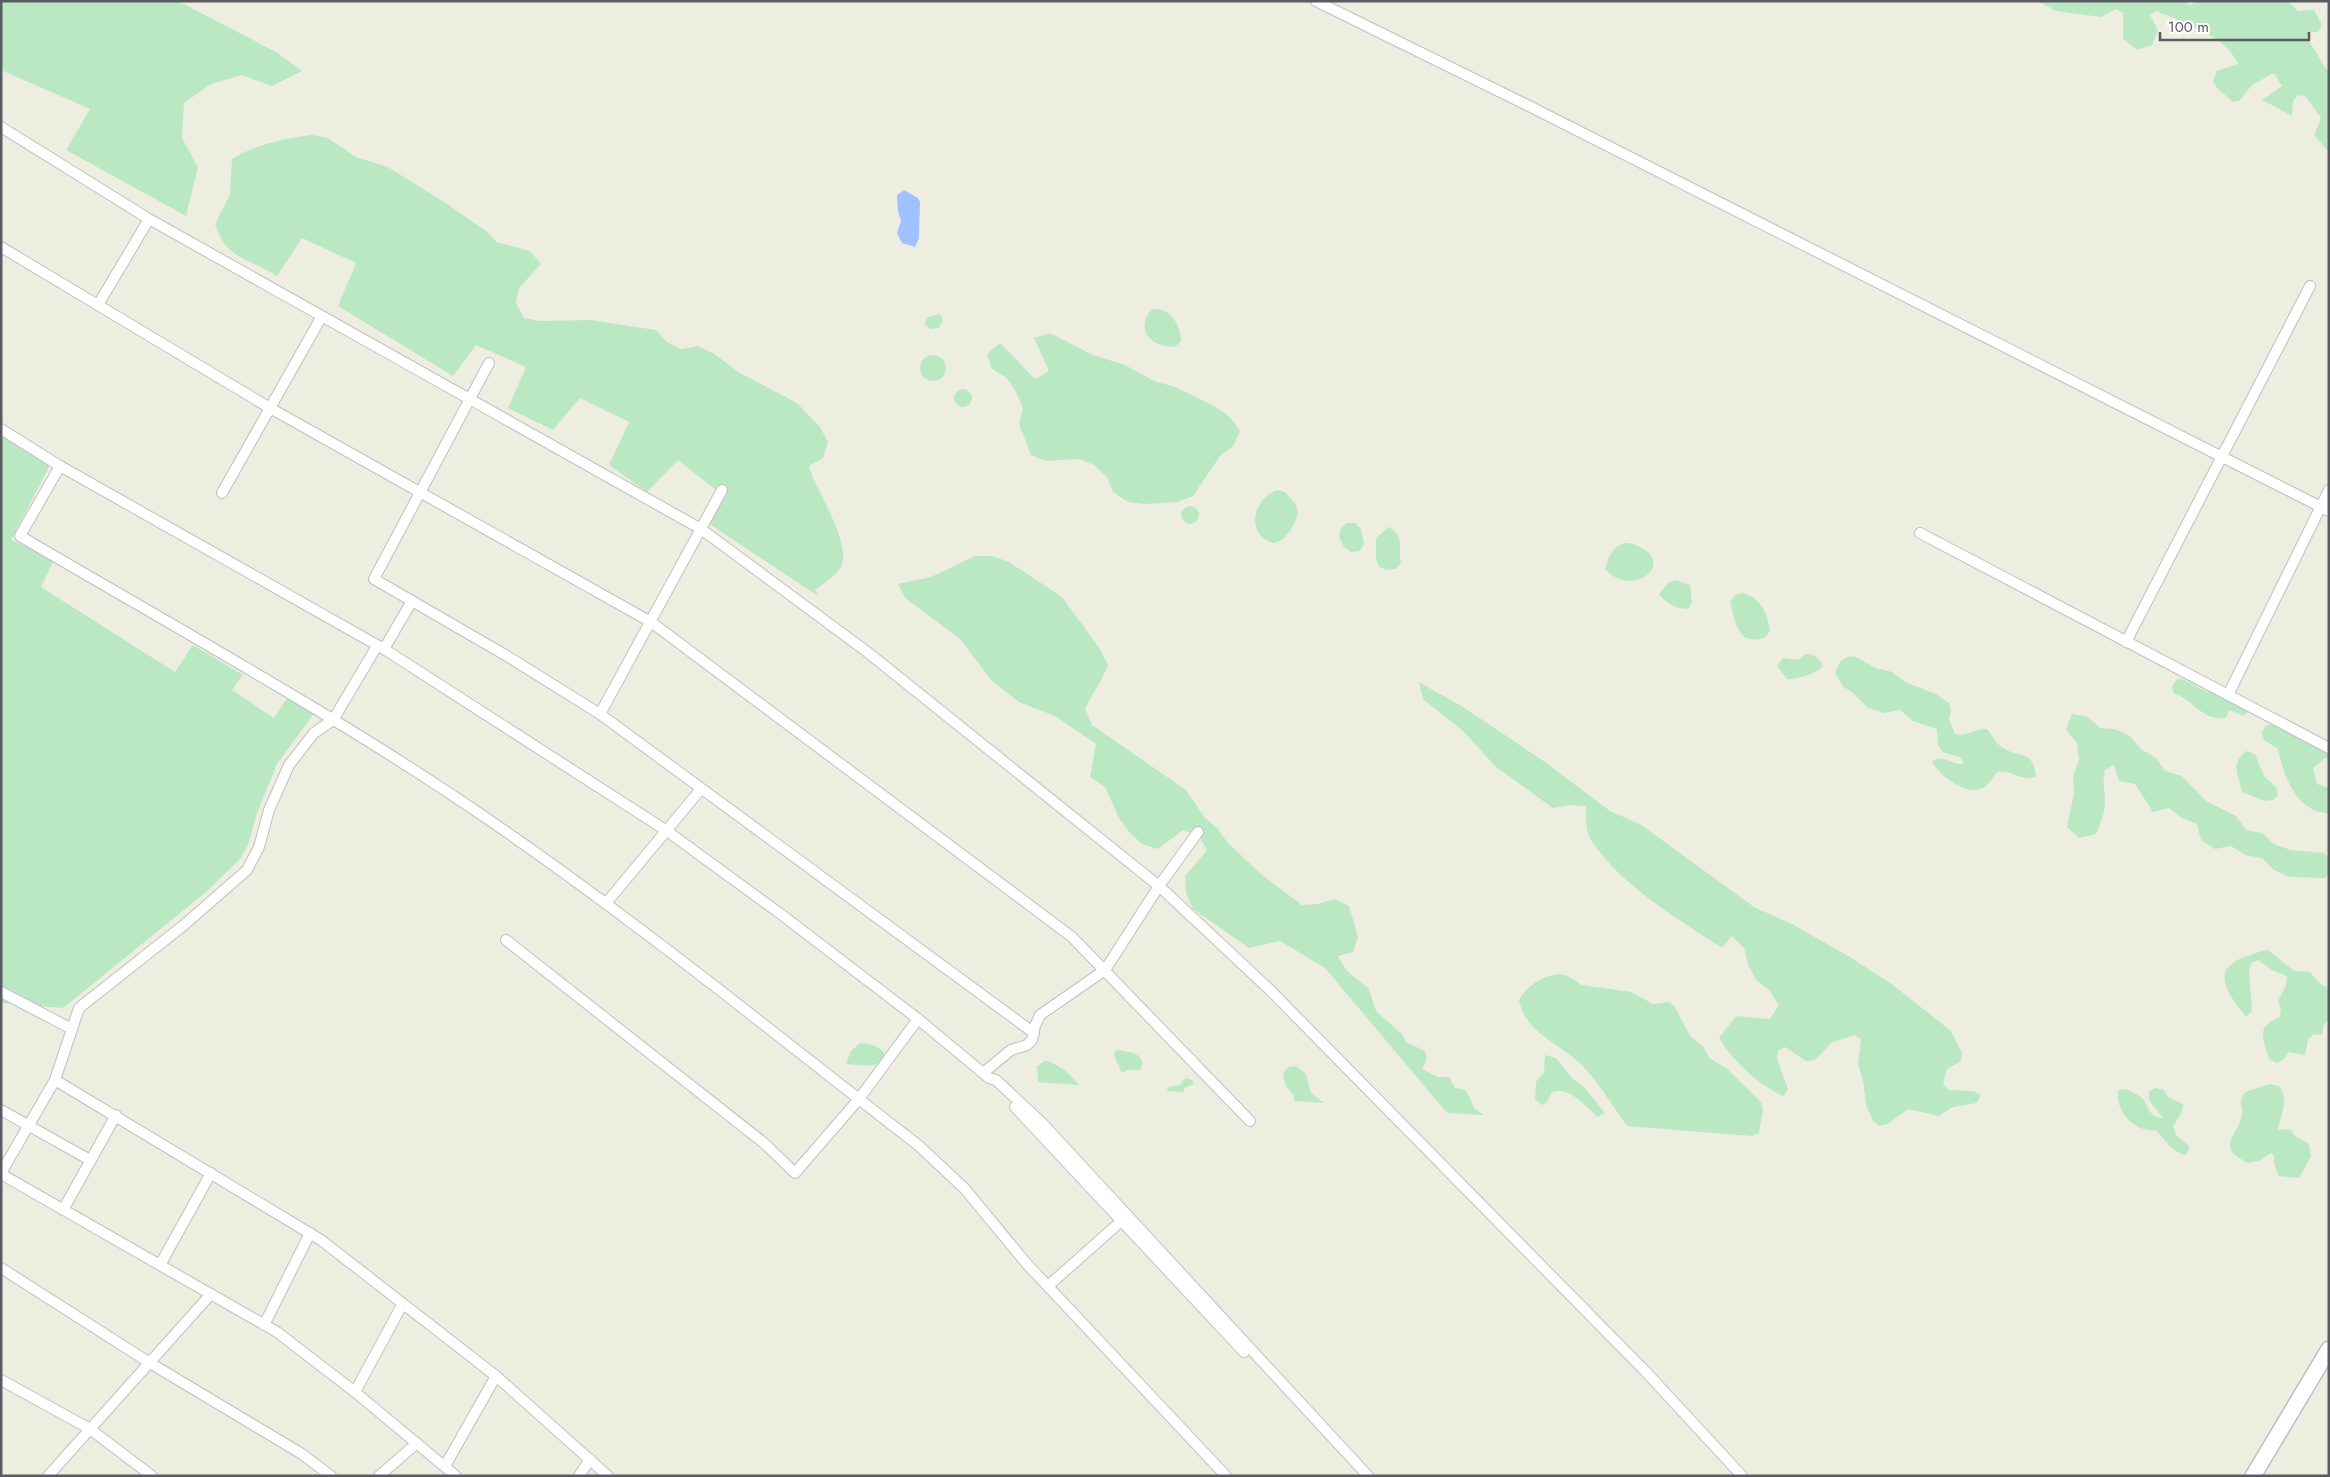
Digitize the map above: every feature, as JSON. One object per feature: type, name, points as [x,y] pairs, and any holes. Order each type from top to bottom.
[{"type":"main road","points":[[2253,1476],[2329,1349]]},
{"type":"street","points":[[1316,1],[1525,104],[2324,509]]},
{"type":"street","points":[[1,127],[149,219],[701,529],[866,651],[1159,886],[1270,990],[1646,1372],[1742,1476]]},
{"type":"street","points":[[98,305],[149,219]]},
{"type":"street","points":[[1,247],[270,408],[651,622],[1064,931],[1105,970],[1250,1121]]},
{"type":"street","points":[[2126,642],[2310,286]]},
{"type":"street","points":[[222,493],[322,316]]},
{"type":"street","points":[[489,363],[374,579],[600,714],[1034,1033]]},
{"type":"street","points":[[1,429],[60,466],[380,648],[667,831],[782,915],[918,1019],[986,1076],[996,1080],[1042,1123],[1125,1218],[1359,1476]]},
{"type":"street","points":[[60,466],[20,536],[333,720],[489,820],[607,902],[918,1145],[966,1189],[1048,1286],[1226,1476]]},
{"type":"street","points":[[600,714],[722,490]]},
{"type":"street","points":[[2228,695],[2324,509],[2329,490]]},
{"type":"street","points":[[1920,533],[2329,748]]},
{"type":"street","points":[[412,601],[333,720],[314,732],[289,765],[268,810],[259,847],[247,870],[184,925],[84,1002],[76,1014],[55,1080],[1,1174],[277,1332],[355,1392],[456,1476]]},
{"type":"street","points":[[607,902],[701,789]]},
{"type":"street","points":[[986,1076],[1011,1050],[1027,1046],[1032,1040],[1040,1015],[1105,970],[1159,886],[1198,832]]},
{"type":"street","points":[[506,940],[764,1143],[795,1174],[859,1099],[918,1019]]},
{"type":"street","points":[[1,992],[72,1029]]},
{"type":"street","points":[[55,1080],[310,1233],[496,1376],[608,1476]]},
{"type":"street","points":[[1,1110],[90,1160]]},
{"type":"street","points":[[63,1210],[116,1115]]},
{"type":"street","points":[[160,1265],[210,1173]]},
{"type":"street","points":[[1048,1286],[1125,1218]]},
{"type":"street","points":[[1125,1218],[1368,1476]]},
{"type":"street","points":[[264,1325],[310,1233]]},
{"type":"street","points":[[1,1268],[150,1363],[302,1454],[331,1476]]},
{"type":"street","points":[[48,1476],[210,1294]]},
{"type":"street","points":[[355,1392],[402,1305]]},
{"type":"street","points":[[445,1466],[496,1376]]},
{"type":"street","points":[[1,1380],[90,1428],[152,1476]]},
{"type":"street","points":[[379,1476],[416,1442]]},
{"type":"street","points":[[579,1476],[590,1459]]},
{"type":"green space","points":[[1,1],[178,1],[276,52],[302,71],[272,86],[242,75],[211,84],[184,103],[182,138],[198,167],[186,216],[66,150],[90,109],[1,70]]},
{"type":"green space","points":[[2038,1],[2185,1],[2190,5],[2198,1],[2288,1],[2298,11],[2314,10],[2322,25],[2318,32],[2310,32],[2309,41],[2326,69],[2329,70],[2329,152],[2314,135],[2321,118],[2306,97],[2298,95],[2293,101],[2292,116],[2262,100],[2282,86],[2274,73],[2252,85],[2239,101],[2233,102],[2217,88],[2213,81],[2217,71],[2238,64],[2224,45],[2203,31],[2156,11],[2150,15],[2158,30],[2152,45],[2137,50],[2123,39],[2123,13],[2116,9],[2101,17],[2056,11]]},
{"type":"green space","points":[[312,135],[328,138],[356,157],[388,167],[447,204],[486,231],[497,242],[530,251],[541,264],[519,288],[516,303],[524,318],[540,321],[591,320],[656,330],[667,342],[681,349],[698,346],[713,353],[740,373],[797,403],[820,427],[828,442],[823,458],[809,466],[833,519],[842,548],[843,560],[839,570],[815,590],[818,596],[708,523],[720,493],[678,460],[647,492],[609,465],[629,422],[580,398],[553,430],[508,408],[526,367],[476,345],[453,376],[338,306],[356,263],[302,238],[277,276],[232,252],[220,236],[215,224],[230,194],[232,159],[251,149],[270,143]]},
{"type":"green space","points":[[1153,309],[1165,311],[1177,324],[1181,342],[1174,347],[1153,341],[1146,333],[1146,318]]},
{"type":"green space","points":[[940,314],[943,320],[939,328],[931,329],[924,324],[928,317]]},
{"type":"green space","points":[[1050,333],[1093,355],[1125,365],[1156,382],[1173,386],[1216,407],[1230,417],[1240,431],[1233,446],[1220,456],[1193,496],[1177,502],[1145,504],[1128,502],[1113,492],[1107,477],[1094,465],[1079,459],[1046,461],[1031,455],[1019,424],[1023,408],[1007,378],[992,369],[987,354],[1000,343],[1035,379],[1049,371],[1034,338]]},
{"type":"green space","points":[[933,355],[942,359],[946,368],[942,377],[933,381],[924,377],[920,368],[924,359]]},
{"type":"green space","points":[[959,389],[967,389],[972,394],[970,405],[959,407],[954,402],[954,394]]},
{"type":"green space","points":[[1,435],[50,465],[11,540],[55,558],[41,587],[175,672],[193,645],[243,675],[232,690],[274,718],[287,698],[316,711],[277,764],[257,813],[248,845],[241,858],[205,893],[63,1008],[1,1003]]},
{"type":"green space","points":[[1277,490],[1285,492],[1296,505],[1298,513],[1286,536],[1274,543],[1265,539],[1258,532],[1255,525],[1255,516],[1262,501],[1269,494]]},
{"type":"green space","points":[[1186,506],[1194,506],[1199,511],[1197,522],[1186,524],[1181,519],[1181,511]]},
{"type":"green space","points":[[1347,523],[1355,523],[1361,529],[1364,544],[1360,551],[1351,552],[1344,547],[1339,537],[1341,528]]},
{"type":"green space","points":[[1389,527],[1394,530],[1399,538],[1401,563],[1396,569],[1387,570],[1379,567],[1376,559],[1376,538]]},
{"type":"green space","points":[[1624,543],[1638,546],[1651,555],[1654,563],[1646,576],[1637,580],[1627,580],[1616,577],[1605,569],[1611,553],[1616,547]]},
{"type":"green space","points":[[975,556],[992,556],[1009,562],[1062,597],[1100,649],[1108,665],[1085,709],[1092,725],[1186,790],[1205,818],[1217,828],[1227,842],[1262,875],[1302,905],[1318,904],[1334,899],[1349,906],[1358,937],[1353,952],[1338,956],[1346,970],[1369,989],[1376,1011],[1403,1035],[1406,1042],[1425,1051],[1427,1058],[1422,1069],[1437,1077],[1449,1077],[1455,1088],[1466,1090],[1474,1108],[1484,1115],[1447,1113],[1325,968],[1280,941],[1249,948],[1193,909],[1186,893],[1185,876],[1207,850],[1199,836],[1183,830],[1158,849],[1142,844],[1130,833],[1119,818],[1105,787],[1090,777],[1096,744],[1055,716],[1019,702],[992,681],[960,639],[905,598],[898,584],[931,577]]},
{"type":"green space","points":[[1675,580],[1690,585],[1692,602],[1688,609],[1672,605],[1659,594],[1668,583]]},
{"type":"green space","points":[[1742,593],[1754,598],[1765,611],[1770,630],[1766,637],[1749,639],[1739,631],[1730,602],[1735,595]]},
{"type":"green space","points":[[1805,654],[1816,657],[1823,666],[1807,676],[1787,679],[1777,666],[1783,658],[1799,660]]},
{"type":"green space","points":[[1854,656],[1876,668],[1892,672],[1905,682],[1936,694],[1949,703],[1951,711],[1949,719],[1955,734],[1959,735],[1987,729],[2001,747],[2029,758],[2035,768],[2036,777],[2025,778],[2007,772],[1997,772],[1985,786],[1974,790],[1952,782],[1940,772],[1932,761],[1945,759],[1964,764],[1960,757],[1942,752],[1938,745],[1937,729],[1913,721],[1900,710],[1884,713],[1868,708],[1851,691],[1843,687],[1835,673],[1842,661]]},
{"type":"green space","points":[[2177,679],[2185,680],[2207,692],[2231,696],[2249,711],[2244,716],[2229,710],[2226,718],[2217,718],[2203,713],[2187,700],[2174,694],[2172,686]]},
{"type":"green space","points":[[1419,682],[1463,707],[1545,762],[1610,811],[1640,824],[1754,907],[1792,924],[1850,957],[1893,985],[1951,1031],[1962,1053],[1961,1061],[1947,1069],[1943,1084],[1949,1090],[1974,1091],[1981,1095],[1977,1103],[1953,1107],[1939,1116],[1908,1109],[1888,1124],[1879,1126],[1873,1121],[1866,1105],[1863,1080],[1858,1064],[1861,1039],[1854,1035],[1831,1043],[1815,1060],[1806,1061],[1785,1047],[1778,1051],[1777,1059],[1788,1089],[1784,1096],[1756,1079],[1739,1064],[1719,1038],[1736,1016],[1770,1019],[1779,1005],[1769,990],[1756,980],[1748,964],[1744,948],[1732,936],[1722,948],[1651,900],[1618,872],[1591,840],[1587,828],[1586,806],[1570,805],[1553,808],[1496,767],[1462,730],[1423,699]]},
{"type":"green space","points":[[2072,714],[2088,717],[2100,728],[2115,729],[2130,736],[2141,749],[2156,758],[2165,771],[2182,776],[2206,801],[2236,816],[2246,830],[2262,833],[2274,844],[2291,850],[2324,853],[2329,858],[2329,874],[2325,878],[2290,877],[2274,870],[2262,858],[2245,855],[2231,846],[2215,849],[2201,840],[2197,824],[2182,818],[2169,808],[2153,812],[2135,784],[2119,781],[2114,765],[2105,770],[2105,807],[2096,834],[2079,838],[2067,827],[2074,794],[2073,776],[2079,760],[2077,743],[2066,730]]},
{"type":"green space","points":[[2275,724],[2296,736],[2304,736],[2329,752],[2329,761],[2325,758],[2313,768],[2317,784],[2329,788],[2329,814],[2316,811],[2303,803],[2292,789],[2282,766],[2278,749],[2264,740],[2262,732],[2266,725]]},
{"type":"green space","points":[[2247,751],[2255,754],[2264,776],[2276,787],[2278,795],[2273,800],[2265,801],[2242,792],[2237,765],[2238,760]]},
{"type":"green space","points":[[2268,950],[2294,971],[2310,972],[2320,984],[2329,988],[2329,1019],[2323,1026],[2322,1035],[2314,1034],[2308,1039],[2305,1055],[2288,1052],[2284,1059],[2277,1063],[2269,1059],[2263,1034],[2267,1025],[2280,1017],[2281,1008],[2278,1001],[2286,985],[2287,976],[2272,970],[2258,960],[2251,963],[2249,971],[2252,1011],[2246,1017],[2229,993],[2224,978],[2226,970],[2232,964],[2242,958]]},
{"type":"green space","points":[[1560,974],[1568,976],[1582,985],[1631,992],[1653,1004],[1669,1002],[1675,1007],[1690,1036],[1703,1046],[1710,1059],[1725,1067],[1761,1102],[1763,1109],[1759,1133],[1752,1136],[1627,1126],[1588,1071],[1572,1056],[1536,1029],[1523,1012],[1519,1000],[1526,990],[1542,979]]},
{"type":"green space","points":[[860,1043],[880,1048],[886,1058],[873,1065],[846,1064],[851,1051]]},
{"type":"green space","points":[[1119,1050],[1140,1057],[1142,1060],[1141,1070],[1127,1070],[1122,1073],[1114,1055],[1115,1051]]},
{"type":"green space","points":[[1545,1055],[1556,1058],[1572,1078],[1585,1088],[1605,1113],[1598,1117],[1577,1098],[1564,1092],[1552,1092],[1546,1103],[1542,1105],[1535,1099],[1536,1082],[1544,1072]]},
{"type":"green space","points":[[1045,1061],[1059,1067],[1079,1085],[1038,1082],[1037,1066]]},
{"type":"green space","points":[[1296,1066],[1306,1074],[1311,1093],[1324,1103],[1294,1101],[1294,1096],[1286,1086],[1283,1074],[1288,1067]]},
{"type":"green space","points":[[1187,1078],[1192,1080],[1194,1084],[1184,1088],[1184,1092],[1167,1091],[1168,1087],[1180,1085]]},
{"type":"green space","points":[[2270,1084],[2279,1086],[2284,1097],[2278,1130],[2290,1129],[2295,1136],[2309,1144],[2311,1156],[2299,1178],[2279,1176],[2274,1164],[2274,1156],[2271,1153],[2261,1160],[2248,1163],[2232,1152],[2230,1146],[2230,1141],[2242,1115],[2241,1103],[2245,1092]]},
{"type":"green space","points":[[2156,1088],[2164,1090],[2168,1097],[2183,1104],[2182,1112],[2173,1126],[2176,1135],[2190,1147],[2186,1155],[2172,1148],[2155,1130],[2147,1130],[2133,1124],[2123,1112],[2118,1098],[2118,1090],[2126,1089],[2141,1097],[2154,1116],[2163,1118],[2149,1100],[2149,1091]]},
{"type":"water","points":[[904,190],[918,198],[920,202],[919,238],[915,247],[902,243],[897,233],[901,221],[897,195]]}]
